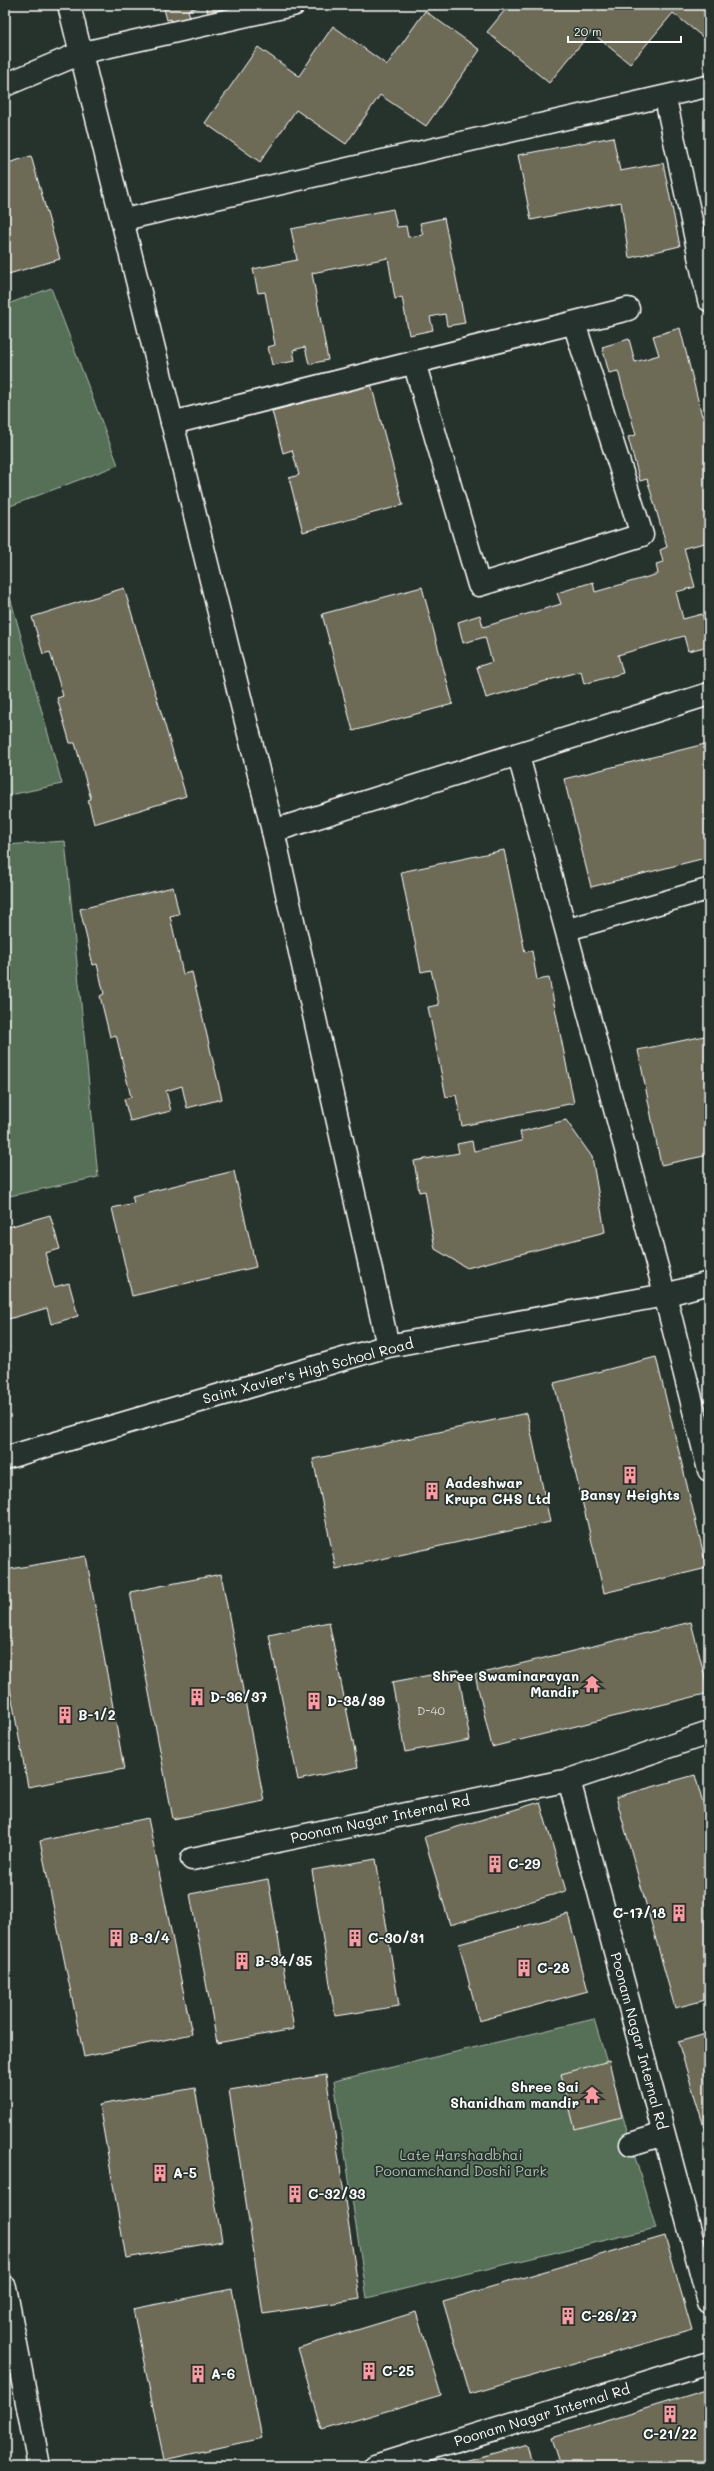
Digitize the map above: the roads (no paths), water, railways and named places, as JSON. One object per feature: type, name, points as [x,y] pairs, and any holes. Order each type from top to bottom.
[{"type":"street","points":[[69,5],[273,831],[388,1346]]},
{"type":"street","points":[[5,85],[81,53]]},
{"type":"street","points":[[699,256],[709,300]]},
{"type":"street","points":[[172,423],[628,310]]},
{"type":"street","points":[[414,362],[479,585],[642,535],[574,323]]},
{"type":"street","points":[[273,831],[709,694]]},
{"type":"street","name":"Saint Xavier's High School Road","points":[[5,1458],[388,1346],[665,1295],[709,1284]]},
{"type":"street","points":[[665,1295],[709,1470]]},
{"type":"street","name":"Poonam Nagar Internal Rd","points":[[192,1859],[569,1780],[709,1733]]},
{"type":"street","name":"Poonam Nagar Internal Rd","points":[[569,1780],[709,2302]]},
{"type":"street","points":[[631,2144],[664,2134]]},
{"type":"street","points":[[5,2287],[39,2466]]},
{"type":"street","name":"Poonam Nagar Internal Rd","points":[[375,2466],[709,2363]]},
{"type":"lane","points":[[81,53],[294,5]]},
{"type":"lane","points":[[122,220],[709,86]]},
{"type":"lane","points":[[665,96],[699,256]]},
{"type":"lane","points":[[518,754],[665,1295]]},
{"type":"lane","points":[[566,930],[709,889]]},
{"type":"place","name":"Bansy Heights","points":[[630,1475]]},
{"type":"place","name":"Aadeshwar Krupa CHS Ltd","points":[[432,1491]]},
{"type":"place","name":"Shree Swaminarayan Mandir","points":[[592,1684]]},
{"type":"place","name":"D-36/37","points":[[197,1697]]},
{"type":"place","name":"D-38/39","points":[[314,1701]]},
{"type":"place","name":"B-1/2","points":[[65,1715]]},
{"type":"place","name":"C-29","points":[[495,1864]]},
{"type":"place","name":"C-17/18","points":[[679,1913]]},
{"type":"place","name":"B-3/4","points":[[116,1938]]},
{"type":"place","name":"C-30/31","points":[[355,1938]]},
{"type":"place","name":"B-34/35","points":[[242,1961]]},
{"type":"place","name":"C-28","points":[[524,1968]]},
{"type":"place","name":"Shree Sai Shanidham mandir","points":[[592,2095]]},
{"type":"place","name":"A-5","points":[[160,2173]]},
{"type":"place","name":"C-32/33","points":[[295,2194]]},
{"type":"place","name":"C-26/27","points":[[568,2316]]},
{"type":"place","name":"C-25","points":[[369,2371]]},
{"type":"place","name":"A-6","points":[[198,2374]]},
{"type":"place","name":"C-21/22","points":[[670,2414]]},
{"type":"park label","name":"Late Harshadbhai Poonamchand Doshi Park","points":[[461,2164]]}]
